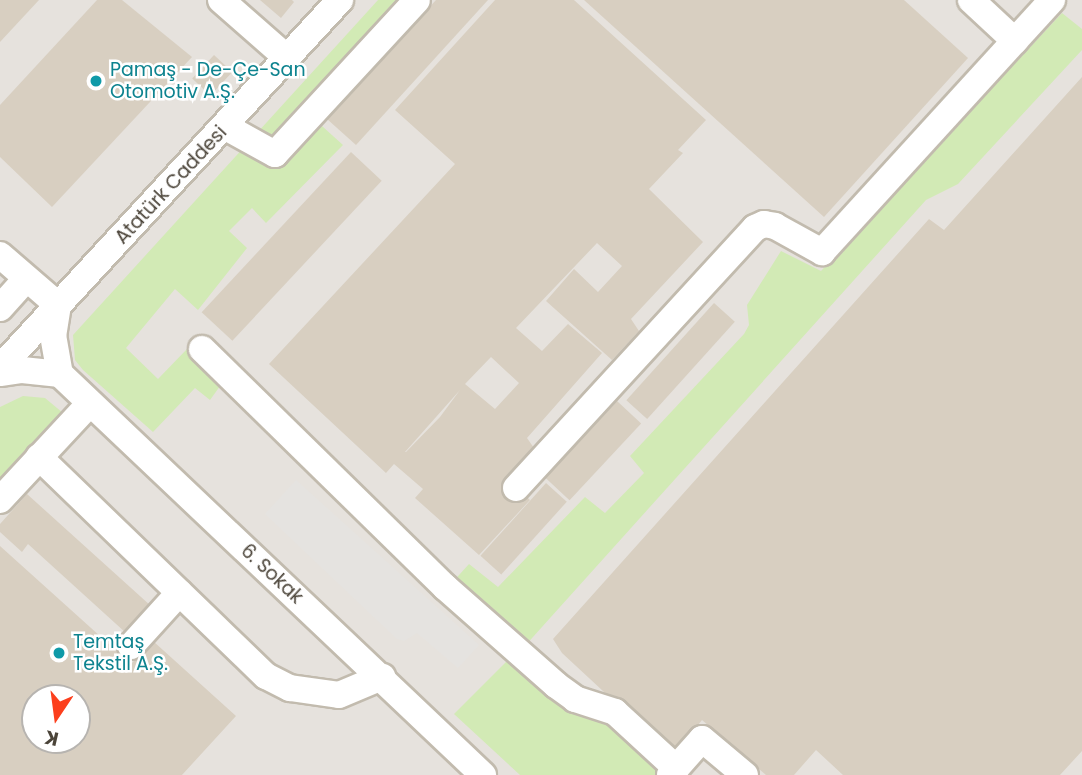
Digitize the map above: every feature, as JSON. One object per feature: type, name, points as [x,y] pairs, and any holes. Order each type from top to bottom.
[{"type":"street","points":[[221,0],[287,58]]},
{"type":"street","name":"Atatürk Caddesi","points":[[0,371],[340,0]]},
{"type":"street","points":[[226,127],[275,154],[417,0]]},
{"type":"street","points":[[971,0],[1015,41]]},
{"type":"street","points":[[516,488],[755,228],[764,224],[775,226],[822,252],[1052,0]]},
{"type":"street","points":[[0,255],[58,305],[53,335],[60,374],[0,371]]},
{"type":"street","points":[[0,308],[26,279]]},
{"type":"street","points":[[202,349],[495,632],[575,699],[615,712],[673,771],[702,739],[740,773]]},
{"type":"street","name":"6. Sokak","points":[[60,374],[483,775]]},
{"type":"street","points":[[0,500],[90,403]]},
{"type":"street","points":[[39,457],[277,684],[347,694],[382,677]]},
{"type":"street","points":[[131,646],[179,593]]},
{"type":"shaded area","points":[[0,0],[1082,0],[1082,775],[0,775]]},
{"type":"shaded area","points":[[296,480],[479,645],[458,668],[417,633],[404,641],[397,639],[265,514]]},
{"type":"green space","points":[[378,0],[417,0],[312,117],[343,145],[266,223],[252,208],[229,231],[247,248],[198,310],[175,289],[126,348],[158,379],[187,349],[223,382],[210,400],[195,388],[153,432],[83,370],[75,360],[73,335]]},
{"type":"green space","points":[[1062,13],[1082,29],[1082,50],[958,184],[926,200],[524,647],[450,585],[469,564],[498,587],[585,497],[605,513],[644,473],[630,456],[744,334],[749,325],[747,305],[781,251],[821,271]]},
{"type":"green space","points":[[23,396],[45,398],[63,413],[0,482],[0,407]]},
{"type":"green space","points":[[509,659],[568,711],[598,714],[664,765],[656,775],[520,775],[454,714]]},
{"type":"building","points":[[0,0],[39,0],[0,42]]},
{"type":"building","name":"Pamaş - De-Çe-San Otomotiv A.Ş.","points":[[97,0],[122,0],[192,57],[52,207],[0,157],[0,105]]},
{"type":"building","points":[[260,0],[292,0],[294,2],[281,18]]},
{"type":"building","points":[[436,0],[488,0],[356,145],[327,119]]},
{"type":"building","points":[[495,0],[574,0],[706,120],[678,150],[683,153],[649,189],[703,242],[631,319],[639,331],[612,360],[546,301],[574,269],[598,292],[622,266],[597,243],[516,328],[542,351],[568,324],[602,353],[527,438],[534,448],[507,478],[530,500],[479,555],[415,498],[423,489],[394,464],[386,473],[269,364],[455,164],[395,110]],"holes":[[[491,357],[519,383],[495,409],[465,384]],[[460,390],[440,417],[405,452]]]},
{"type":"building","points":[[584,0],[904,0],[968,58],[824,217]]},
{"type":"building","points":[[214,55],[232,72],[210,95],[192,78]]},
{"type":"building","points":[[1082,77],[1082,751],[1060,775],[843,775],[816,750],[794,775],[766,775],[702,720],[673,756],[562,653],[553,639],[929,219],[944,230]]},
{"type":"building","points":[[351,152],[382,181],[232,341],[202,312]]},
{"type":"building","points":[[714,303],[735,322],[647,419],[626,400]]},
{"type":"building","points":[[617,401],[641,424],[570,500],[545,478]]},
{"type":"building","points":[[546,483],[567,502],[501,575],[480,556]]},
{"type":"building","points":[[27,494],[151,606],[126,633],[28,544],[22,552],[0,532],[0,524]]},
{"type":"building","name":"Temtaş Tekstil A.Ş.","points":[[0,546],[131,664],[153,641],[236,716],[182,775],[0,775]]},
{"type":"place","name":"Pamaş - De-Çe-San Otomotiv A.Ş.","points":[[96,81]]},
{"type":"place","name":"Temtaş Tekstil A.Ş.","points":[[59,653]]}]
